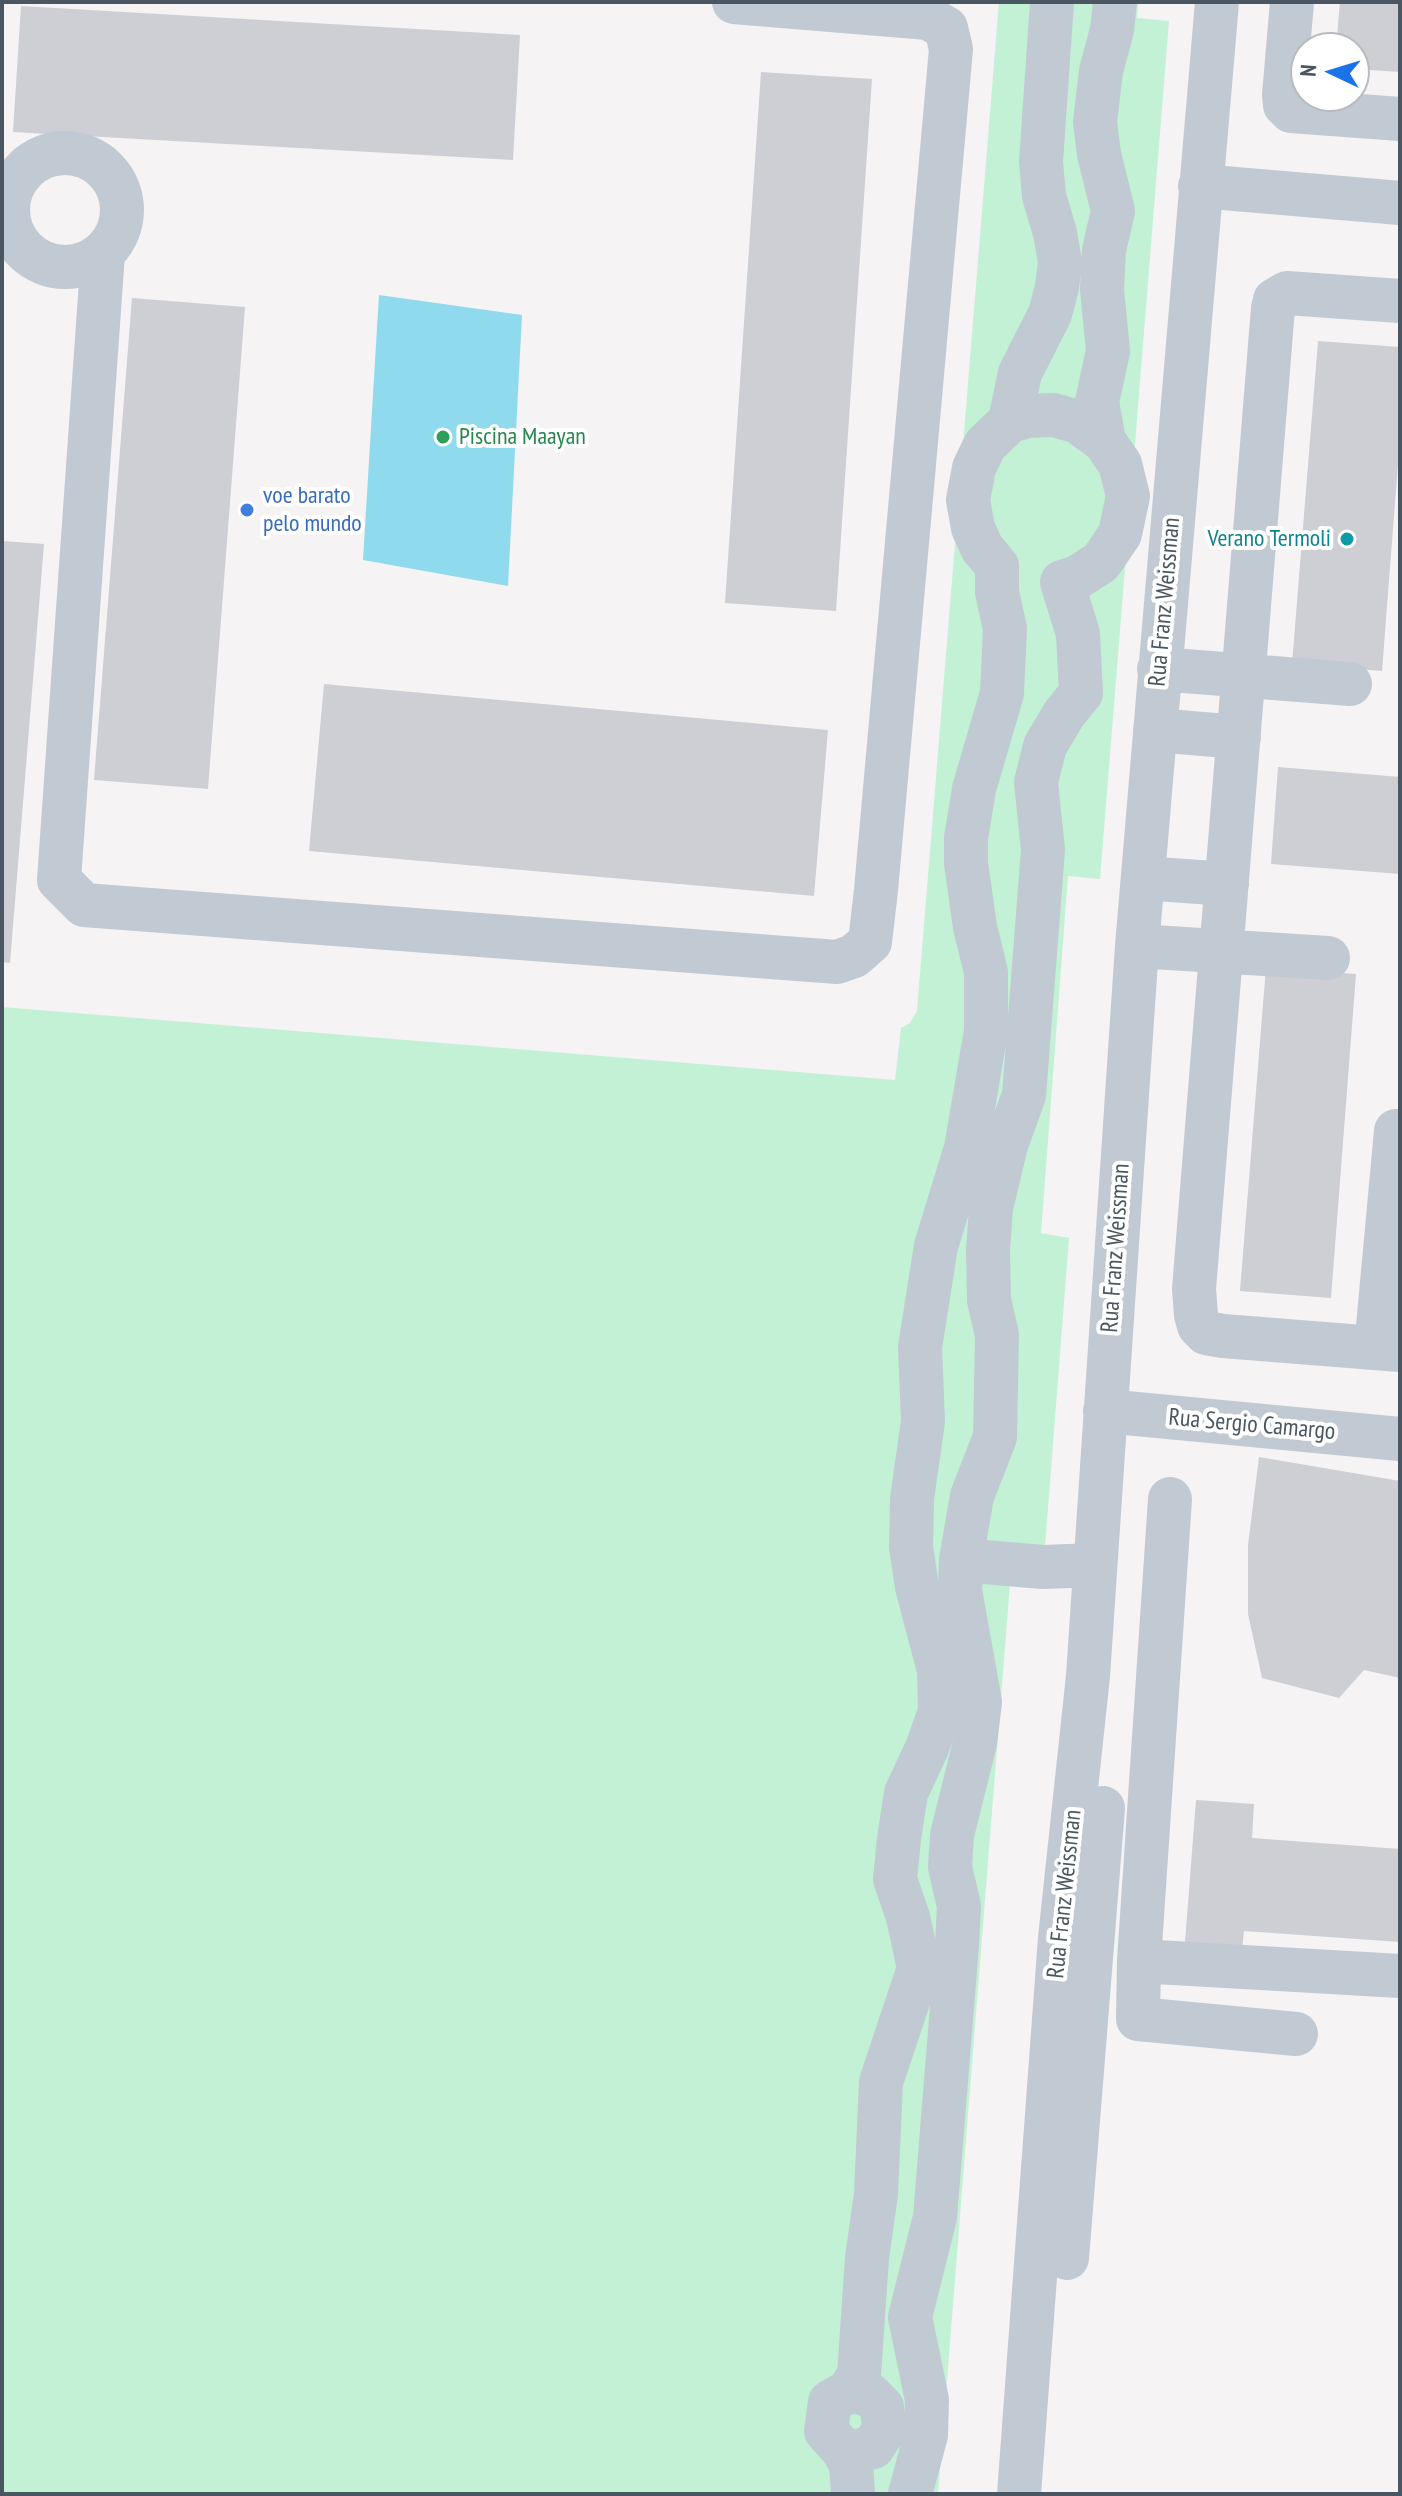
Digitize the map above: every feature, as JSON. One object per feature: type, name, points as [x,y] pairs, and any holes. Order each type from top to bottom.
[{"type":"street","points":[[103,253],[59,880],[84,905],[837,962],[854,956],[870,942],[876,890],[951,49],[946,28],[928,18],[734,2]]},
{"type":"street","points":[[1010,421],[1020,373],[1050,314],[1060,262],[1044,196],[1041,162],[1052,2]]},
{"type":"street","points":[[1104,441],[1097,402],[1108,351],[1102,289],[1104,250],[1113,211],[1099,154],[1095,122],[1101,71],[1112,30],[1115,2]]},
{"type":"street","name":"Rua Franz Weissman","points":[[1019,2494],[1060,1938],[1088,1676],[1095,1565],[1120,1413],[1137,946],[1217,2]]},
{"type":"street","points":[[1292,2],[1285,105],[1291,111],[1400,119]]},
{"type":"street","points":[[65,152],[88,156],[106,169],[119,189],[123,212],[117,234],[103,253],[84,265],[60,268],[11,247],[7,208],[13,169],[42,156],[65,152]]},
{"type":"street","points":[[1200,186],[1400,203]]},
{"type":"street","points":[[1396,1131],[1388,1349],[1206,1333],[1199,1326],[1194,1289],[1275,300],[1280,295],[1293,292],[1400,301]]},
{"type":"street","points":[[1054,415],[1078,422],[1104,441],[1120,464],[1128,496],[1120,534],[1101,562],[1078,577],[1041,585],[1023,582],[997,566],[982,548],[973,528],[968,500],[974,468],[985,445],[1010,421],[1028,416],[1054,415]]},
{"type":"street","points":[[853,2494],[851,2464],[843,2450],[859,2451],[873,2447],[884,2430],[882,2407],[869,2394],[849,2391],[859,2375],[867,2258],[876,2194],[881,2082],[919,1968],[908,1917],[895,1879],[899,1839],[906,1793],[940,1711],[939,1670],[917,1587],[911,1547],[912,1499],[923,1421],[920,1347],[936,1246],[966,1148],[986,1031],[986,972],[975,927],[966,863],[966,838],[974,789],[1002,693],[1005,629],[997,592],[997,566]]},
{"type":"street","points":[[910,2494],[926,2435],[927,2400],[910,2317],[935,2217],[959,1906],[950,1867],[952,1835],[975,1743],[980,1702],[960,1590],[961,1560],[972,1496],[995,1437],[997,1335],[989,1300],[991,1208],[1006,1145],[1024,1095],[1043,850],[1036,782],[1045,746],[1081,693],[1078,634],[1062,582]]},
{"type":"street","points":[[1159,669],[1350,684]]},
{"type":"street","points":[[1155,730],[1239,737]]},
{"type":"street","points":[[1143,878],[1227,884]]},
{"type":"street","points":[[1137,946],[1328,958]]},
{"type":"street","points":[[1049,2494],[1120,1413]]},
{"type":"street","name":"Rua Sergio Camargo","points":[[1120,1413],[1400,1439]]},
{"type":"street","points":[[1170,1499],[1139,1961],[1138,2019],[1296,2034]]},
{"type":"street","points":[[961,1560],[1043,1567],[1095,1565]]},
{"type":"street","points":[[1139,1961],[1400,1976]]},
{"type":"green space","points":[[999,2],[1138,2],[1137,18],[1169,21],[1100,879],[1068,876],[1041,1233],[1069,1238],[1042,1585],[1010,1584],[938,2494],[2,2494],[2,1007],[895,1080],[901,1028],[910,1023],[917,1011]]},
{"type":"water","name":"Piscina Maayan","points":[[379,295],[522,315],[508,586],[363,560]]},
{"type":"building","points":[[1340,2],[1400,2],[1400,72],[1370,70],[1370,32],[1337,32]]},
{"type":"building","points":[[21,6],[520,35],[513,160],[13,132]]},
{"type":"building","points":[[761,72],[872,79],[836,611],[725,603]]},
{"type":"building","points":[[132,298],[245,307],[208,789],[94,780]]},
{"type":"building","name":"Verano Termoli","points":[[1318,341],[1400,347],[1400,438],[1382,671],[1292,664]]},
{"type":"building","points":[[2,541],[44,544],[10,963],[2,962]]},
{"type":"building","points":[[324,684],[828,730],[814,896],[309,851]]},
{"type":"building","points":[[1278,767],[1400,777],[1400,874],[1271,864]]},
{"type":"building","points":[[1266,967],[1356,974],[1331,1298],[1240,1291]]},
{"type":"building","points":[[1259,1457],[1400,1481],[1400,1678],[1364,1670],[1339,1698],[1262,1678],[1248,1614],[1248,1545]]},
{"type":"building","points":[[1196,1800],[1254,1804],[1252,1838],[1400,1849],[1400,1942],[1244,1931],[1241,1959],[1184,1955]]},
{"type":"place","name":"Piscina Maayan","points":[[443,437]]},
{"type":"place","name":"voe barato pelo mundo","points":[[247,510]]},
{"type":"place","name":"Verano Termoli","points":[[1347,539]]}]
